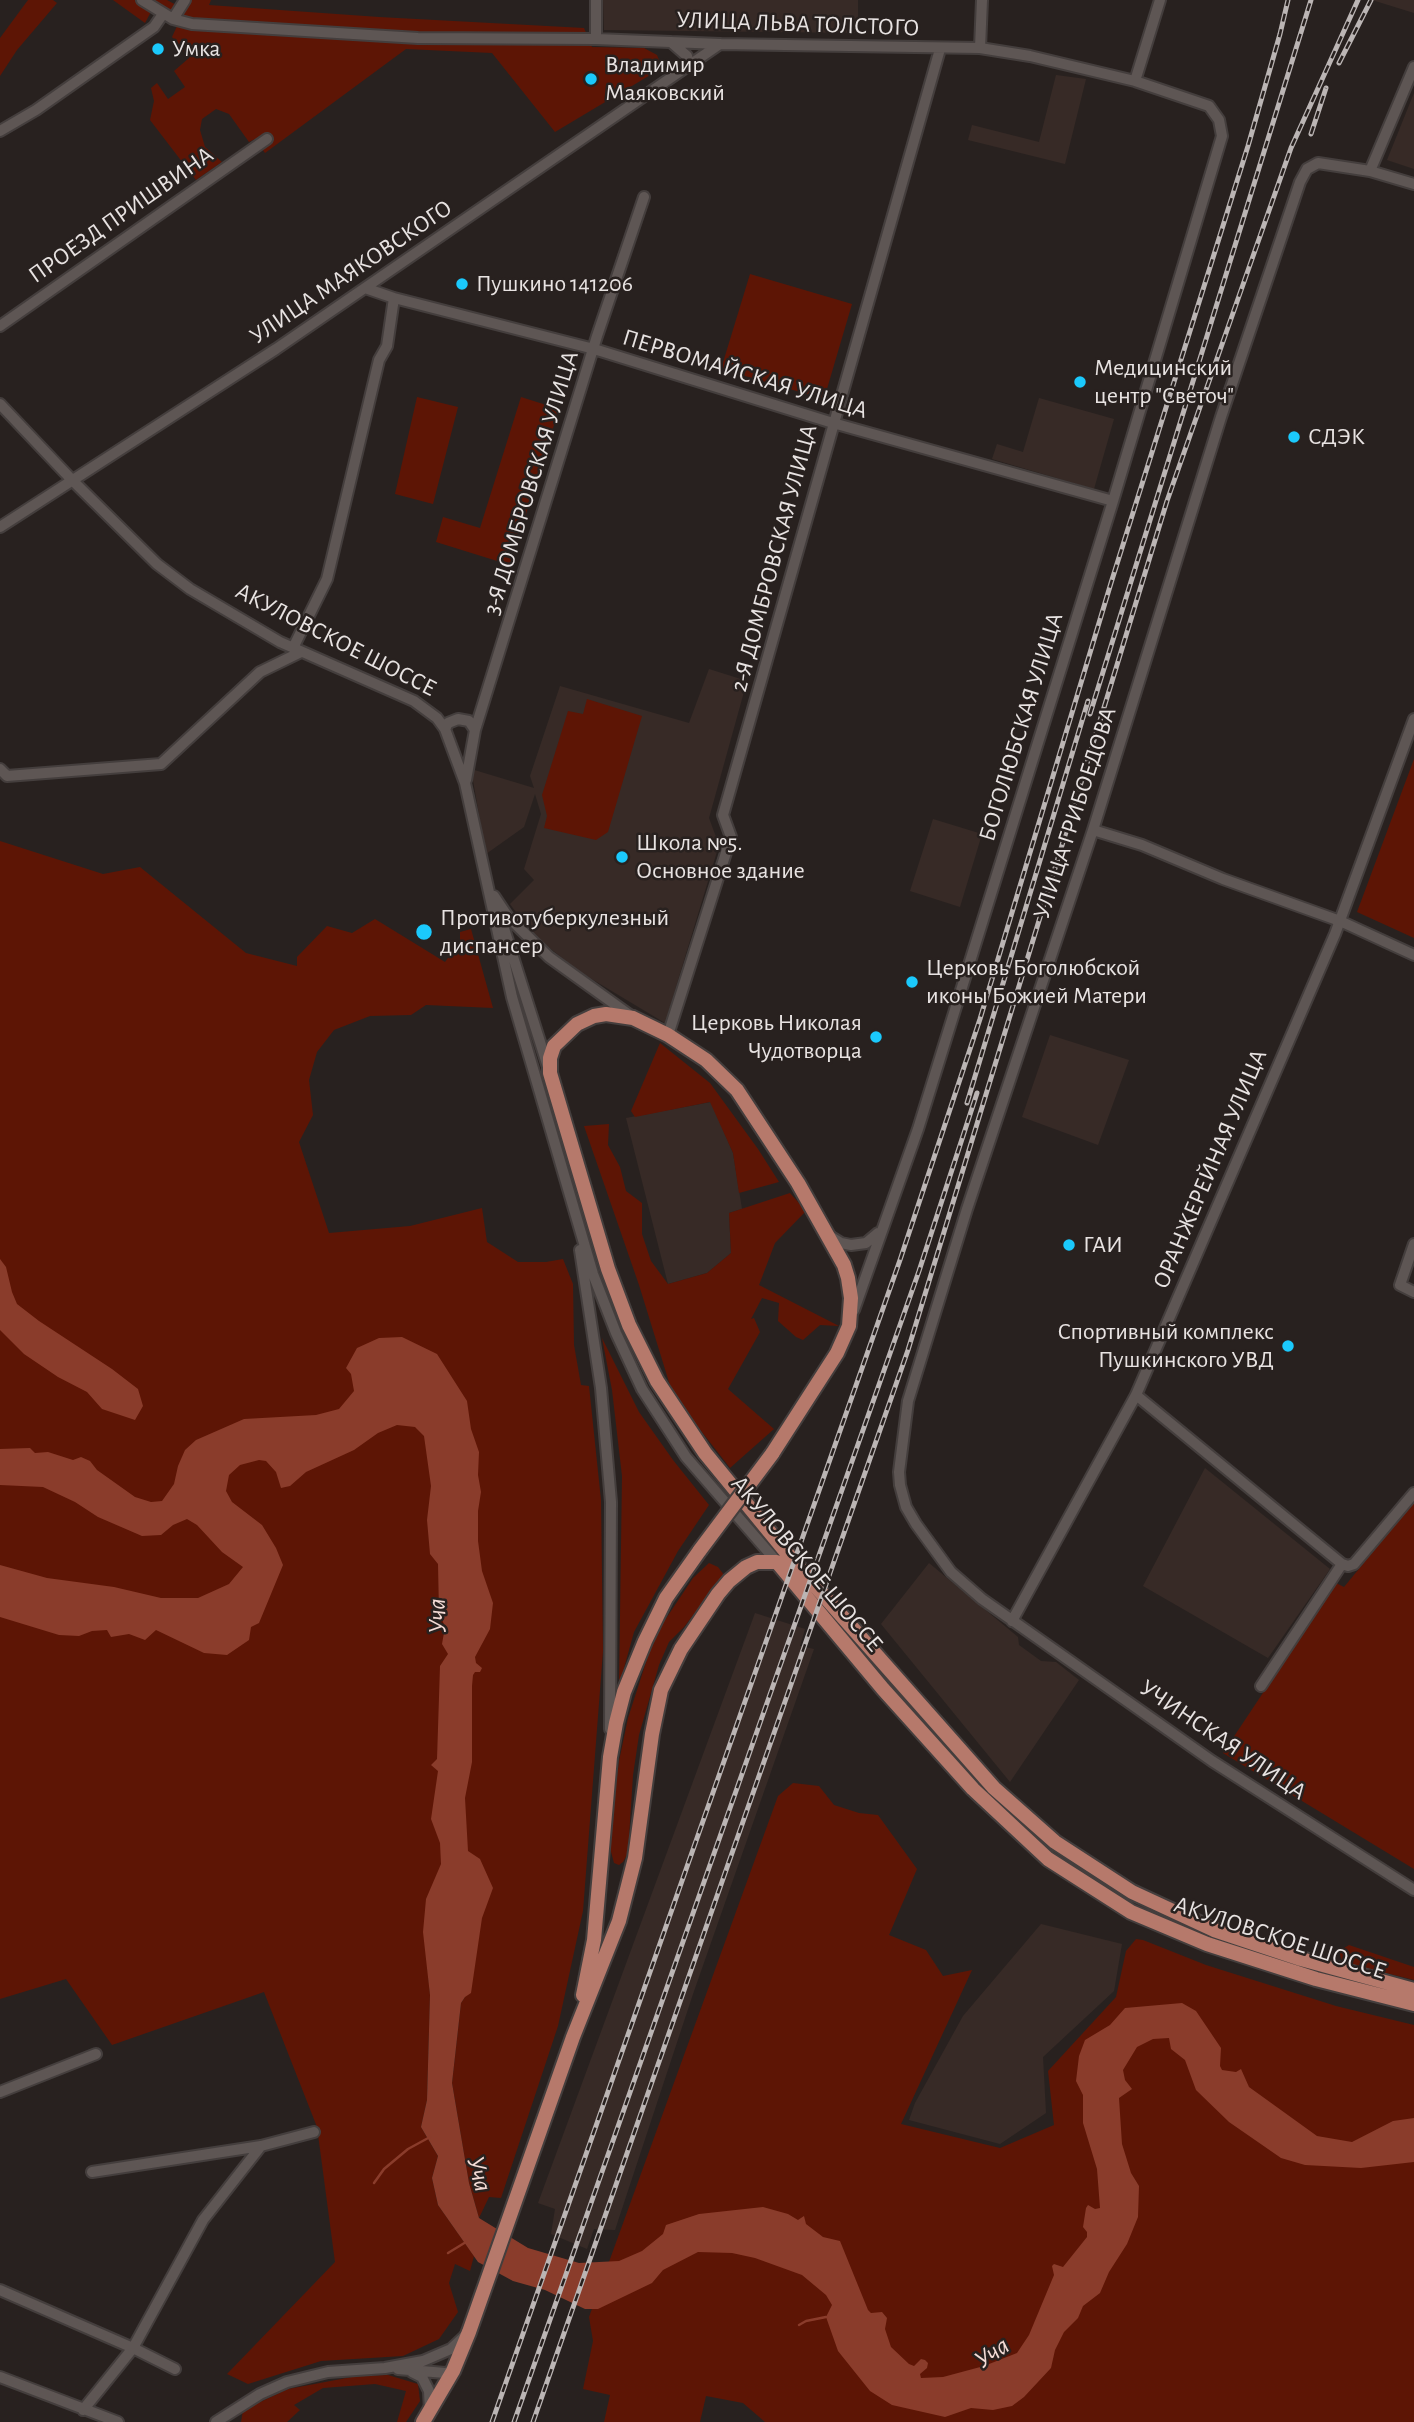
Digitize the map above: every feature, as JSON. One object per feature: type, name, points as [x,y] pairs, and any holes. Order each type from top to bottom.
[{"type":"main road","points":[[550,1073],[550,1058],[554,1046],[577,1024],[606,1014],[633,1018],[668,1035],[706,1060],[737,1090],[771,1138],[844,1265],[851,1298],[849,1326],[837,1353],[772,1454],[666,1598],[624,1692],[610,1757],[593,1940],[573,2037]]},
{"type":"main road","name":"АКУЛОВСКОЕ ШОССЕ","points":[[550,1073],[608,1269],[629,1325],[657,1381],[705,1453],[795,1563],[995,1788],[1055,1842],[1132,1892],[1214,1930],[1301,1959],[1414,1990]]},
{"type":"main road","points":[[427,2417],[453,2371],[469,2332],[628,1890],[661,1690],[681,1649],[729,1581],[757,1562],[777,1562]]},
{"type":"main road","name":"АКУЛОВСКОЕ ШОССЕ","points":[[777,1562],[883,1689],[972,1789],[1048,1859],[1131,1912],[1207,1944],[1316,1979],[1414,2004]]},
{"type":"street","name":"УЛИЦА ЛЬВА ТОЛСТОГО","points":[[142,0],[168,17],[192,24],[418,38],[596,39],[980,48],[1030,56],[1135,81],[1209,106],[1219,120],[1222,136]]},
{"type":"street","points":[[0,131],[36,110],[168,17],[185,0]]},
{"type":"street","points":[[596,0],[596,39]]},
{"type":"street","points":[[980,48],[982,0]]},
{"type":"street","points":[[1135,81],[1160,0]]},
{"type":"street","points":[[671,42],[687,56],[689,65]]},
{"type":"street","name":"УЛИЦА МАЯКОВСКОГО","points":[[0,527],[276,349],[720,44]]},
{"type":"street","name":"2-Я ДОМБРОВСКАЯ УЛИЦА","points":[[668,1035],[731,837],[723,815],[940,49]]},
{"type":"street","points":[[1414,67],[1370,171],[1414,184]]},
{"type":"street","name":"БОГОЛЮБСКАЯ УЛИЦА","points":[[849,1326],[880,1231],[918,1129],[1113,501],[1222,136]]},
{"type":"street","name":"ПРОЕЗД ПРИШВИНА","points":[[0,326],[267,139]]},
{"type":"street","name":"УЛИЦА ГРИБОЕДОВА","points":[[1012,1621],[982,1600],[951,1572],[916,1524],[900,1485],[899,1459],[911,1388],[967,1209],[1093,830],[1221,417],[1300,182],[1307,169],[1318,163],[1370,171]]},
{"type":"street","name":"3-Я ДОМБРОВСКАЯ УЛИЦА","points":[[465,783],[475,730],[644,197]]},
{"type":"street","name":"ПЕРВОМАЙСКАЯ УЛИЦА","points":[[365,288],[394,298],[594,349],[833,423],[1113,501]]},
{"type":"street","points":[[0,769],[8,776],[161,764],[260,672],[297,650],[327,579],[379,360],[387,346],[394,298]]},
{"type":"street","name":"АКУЛОВСКОЕ ШОССЕ","points":[[0,404],[71,480],[157,565],[190,589],[297,650],[414,701],[427,709],[445,729],[465,783],[512,997],[593,1274],[616,1333],[642,1389],[687,1457],[777,1562]]},
{"type":"street","points":[[445,729],[448,723],[458,719],[469,721],[475,730]]},
{"type":"street","name":"ОРАНЖЕРЕЙНАЯ УЛИЦА","points":[[1012,1621],[1136,1395],[1340,921],[1414,719]]},
{"type":"street","points":[[449,743],[461,748],[472,745]]},
{"type":"street","points":[[1093,830],[1142,845],[1223,879],[1340,921],[1414,955]]},
{"type":"street","name":"АКУЛОВСКОЕ ШОССЕ","points":[[487,876],[550,1073]]},
{"type":"street","points":[[492,891],[508,917],[549,957],[633,1018]]},
{"type":"street","points":[[571,1199],[592,1322],[611,1503],[610,1757]]},
{"type":"street","points":[[826,1234],[841,1243],[851,1245],[866,1243],[880,1231]]},
{"type":"street","points":[[1414,1244],[1400,1285],[1414,1292]]},
{"type":"street","points":[[1136,1395],[1342,1564],[1354,1564],[1414,1493]]},
{"type":"street","points":[[1261,1686],[1342,1564]]},
{"type":"street","name":"УЧИНСКАЯ УЛИЦА","points":[[1012,1621],[1212,1761],[1414,1890]]},
{"type":"street","points":[[0,2092],[96,2054]]},
{"type":"street","points":[[92,2172],[261,2146],[314,2132]]},
{"type":"street","points":[[83,2410],[133,2348],[203,2220],[261,2146]]},
{"type":"street","points":[[0,2290],[175,2369]]},
{"type":"street","points":[[424,2361],[451,2349],[469,2332]]},
{"type":"street","points":[[216,2422],[287,2382],[328,2372],[384,2368],[424,2361],[440,2362],[453,2371]]},
{"type":"street","points":[[384,2368],[445,2373],[453,2371]]},
{"type":"street","points":[[410,2370],[422,2377],[429,2391],[427,2417]]},
{"type":"street","points":[[0,2377],[118,2422]]},
{"type":"shaded area","points":[[28,0],[53,0],[57,3],[17,50],[0,76],[0,38]]},
{"type":"shaded area","points":[[113,0],[167,0],[178,6],[166,18],[153,8],[145,23]]},
{"type":"shaded area","points":[[189,0],[211,0],[209,5],[584,28],[592,47],[644,48],[657,55],[662,68],[555,132],[492,53],[406,49],[265,153],[255,139],[249,142],[229,114],[216,109],[202,119],[200,130],[205,147],[222,162],[196,180],[150,120],[154,101],[151,88],[157,83],[168,99],[185,87],[174,71],[189,58],[172,37]]},
{"type":"shaded area","points":[[603,0],[858,0],[858,33],[604,30]]},
{"type":"shaded area","points":[[1372,0],[1414,0],[1414,13]]},
{"type":"shaded area","points":[[1056,75],[1086,79],[1065,164],[968,140],[972,125],[1039,142]]},
{"type":"shaded area","points":[[1414,93],[1414,169],[1387,160]]},
{"type":"shaded area","points":[[750,274],[852,304],[824,399],[721,369]]},
{"type":"shaded area","points":[[417,397],[458,407],[433,504],[395,494]]},
{"type":"shaded area","points":[[521,397],[559,409],[510,565],[436,542],[443,517],[480,528]]},
{"type":"shaded area","points":[[1039,398],[1114,419],[1094,489],[992,459],[997,444],[1023,452]]},
{"type":"shaded area","name":"Школа №5. Основное здание","points":[[709,669],[747,681],[709,818],[719,845],[665,1023],[580,972],[532,934],[510,904],[534,880],[524,869],[541,814],[535,794],[524,827],[486,854],[471,769],[534,788],[530,776],[560,686],[689,723]]},
{"type":"shaded area","points":[[587,699],[642,716],[608,832],[596,840],[544,828],[547,816],[542,795],[568,711],[583,714]]},
{"type":"shaded area","points":[[1414,759],[1414,938],[1357,912]]},
{"type":"shaded area","points":[[933,819],[982,834],[960,907],[910,891]]},
{"type":"shaded area","points":[[0,841],[103,874],[140,867],[246,953],[297,966],[297,957],[327,926],[352,933],[375,919],[445,962],[460,942],[460,932],[471,929],[493,1008],[426,1005],[411,1015],[370,1016],[334,1030],[317,1052],[309,1080],[313,1115],[299,1142],[329,1233],[410,1226],[482,1208],[487,1242],[518,1262],[563,1259],[573,1284],[574,1345],[581,1385],[589,1386],[601,1500],[603,1651],[583,1911],[558,2026],[501,2198],[489,2197],[479,2218],[469,2183],[452,2083],[461,2003],[465,1997],[426,1951],[430,1995],[427,2100],[421,2127],[438,2156],[432,2178],[438,2205],[474,2256],[470,2271],[455,2264],[449,2283],[458,2312],[439,2339],[403,2356],[321,2361],[248,2384],[227,2374],[335,2262],[317,2127],[264,1992],[112,2045],[66,1979],[0,1999]]},
{"type":"shaded area","points":[[1050,1035],[1129,1060],[1098,1145],[1022,1117]]},
{"type":"shaded area","points":[[660,1043],[710,1083],[779,1182],[739,1193],[733,1153],[710,1102],[635,1117],[631,1111]]},
{"type":"shaded area","points":[[711,1102],[733,1153],[742,1209],[729,1213],[731,1253],[707,1273],[668,1284],[626,1118]]},
{"type":"shaded area","points":[[609,1124],[608,1145],[620,1167],[626,1191],[642,1203],[642,1234],[651,1261],[668,1284],[707,1273],[731,1253],[729,1213],[790,1193],[806,1211],[775,1243],[759,1285],[839,1326],[820,1325],[803,1340],[778,1321],[779,1303],[762,1298],[751,1319],[754,1318],[760,1332],[728,1389],[774,1429],[730,1468],[673,1395],[639,1285],[584,1126]]},
{"type":"shaded area","points":[[0,1259],[6,1267],[17,1304],[138,1389],[143,1406],[135,1420],[102,1409],[87,1392],[58,1377],[24,1354],[0,1330]]},
{"type":"shaded area","points":[[402,1337],[437,1354],[467,1401],[471,1429],[479,1452],[478,1475],[481,1492],[478,1541],[482,1571],[493,1603],[490,1629],[475,1657],[476,1663],[482,1668],[473,1675],[472,1762],[465,1798],[468,1851],[480,1859],[493,1888],[482,1918],[471,1993],[461,2003],[452,2083],[469,2183],[479,2218],[528,2248],[579,2263],[619,2261],[642,2251],[663,2234],[666,2225],[699,2214],[763,2207],[788,2214],[798,2220],[804,2216],[806,2224],[823,2237],[840,2241],[868,2310],[871,2313],[882,2312],[887,2318],[885,2329],[891,2347],[909,2364],[914,2366],[921,2359],[928,2363],[927,2368],[920,2374],[921,2378],[943,2377],[984,2366],[1017,2353],[1029,2335],[1054,2275],[1052,2266],[1054,2264],[1063,2267],[1087,2237],[1083,2227],[1086,2208],[1088,2205],[1095,2209],[1100,2208],[1097,2169],[1083,2123],[1083,2095],[1076,2081],[1079,2056],[1085,2040],[1110,2025],[1125,2008],[1182,2003],[1196,2011],[1221,2048],[1222,2070],[1236,2072],[1241,2069],[1249,2087],[1317,2136],[1352,2142],[1393,2121],[1414,2118],[1414,2162],[1361,2168],[1305,2165],[1281,2158],[1229,2122],[1196,2090],[1185,2060],[1171,2049],[1169,2038],[1153,2039],[1137,2047],[1123,2070],[1125,2080],[1132,2089],[1119,2098],[1122,2144],[1131,2173],[1139,2186],[1138,2217],[1127,2244],[1109,2272],[1100,2293],[1083,2306],[1078,2318],[1064,2332],[1055,2350],[1051,2368],[1024,2397],[1012,2406],[993,2410],[971,2408],[945,2417],[892,2405],[870,2391],[838,2351],[826,2317],[832,2305],[826,2295],[802,2275],[755,2258],[732,2253],[698,2252],[663,2270],[652,2283],[598,2309],[585,2309],[545,2290],[513,2281],[478,2262],[438,2205],[432,2178],[438,2156],[421,2127],[427,2100],[430,1995],[423,1932],[426,1899],[441,1864],[440,1843],[431,1819],[438,1771],[431,1765],[437,1759],[440,1666],[448,1654],[442,1644],[445,1627],[439,1612],[438,1564],[430,1554],[427,1520],[431,1486],[424,1436],[415,1427],[397,1425],[378,1433],[354,1450],[306,1472],[290,1486],[281,1488],[276,1472],[266,1461],[240,1465],[229,1475],[226,1491],[232,1502],[262,1525],[283,1565],[259,1623],[251,1627],[249,1640],[227,1655],[204,1653],[156,1630],[145,1640],[129,1634],[111,1637],[107,1630],[92,1631],[79,1636],[59,1635],[0,1617],[0,1565],[47,1578],[114,1587],[161,1598],[198,1598],[229,1584],[243,1567],[222,1552],[197,1525],[187,1519],[173,1525],[161,1535],[142,1536],[98,1517],[75,1502],[43,1487],[0,1485],[0,1449],[30,1448],[35,1453],[48,1452],[73,1460],[81,1457],[90,1461],[97,1470],[135,1497],[151,1502],[162,1501],[174,1484],[185,1450],[196,1440],[244,1419],[316,1415],[339,1409],[354,1391],[351,1374],[346,1368],[357,1348],[379,1338]]},
{"type":"shaded area","points":[[602,1338],[639,1412],[709,1505],[678,1551],[634,1632],[619,1686],[622,1476],[612,1390]]},
{"type":"shaded area","points":[[1205,1468],[1330,1569],[1268,1658],[1143,1586]]},
{"type":"shaded area","points":[[1414,1502],[1414,1869],[1223,1753],[1336,1583],[1344,1587]]},
{"type":"shaded area","points":[[709,1563],[718,1567],[724,1575],[669,1642],[659,1665],[639,1735],[633,1775],[628,1853],[619,1865],[614,1863],[610,1848],[611,1826],[619,1761],[628,1718],[649,1653],[663,1623],[693,1578]]},
{"type":"shaded area","points":[[929,1563],[1018,1637],[1019,1645],[1041,1661],[1056,1662],[1079,1680],[1010,1782],[881,1624]]},
{"type":"shaded area","points":[[755,1613],[805,1629],[800,1646],[814,1649],[693,1994],[615,2230],[594,2229],[587,2249],[551,2234],[555,2209],[538,2203]]},
{"type":"shaded area","points":[[793,1783],[819,1786],[834,1805],[859,1813],[878,1815],[917,1869],[889,1935],[926,1950],[943,1976],[972,1970],[901,2124],[1000,2148],[1054,2125],[1048,2071],[1116,1997],[1126,1951],[1136,1939],[1206,1965],[1336,2006],[1414,2025],[1414,2422],[765,2422],[743,2403],[706,2396],[700,2422],[604,2422],[610,2395],[583,2389],[593,2341],[589,2317],[778,1796]]},
{"type":"shaded area","points":[[1041,1924],[1122,1944],[1114,1991],[1043,2057],[1046,2113],[1000,2144],[909,2120],[915,2103],[963,2016]]},
{"type":"shaded area","points":[[1349,1945],[1414,1967],[1414,1980],[1342,1962],[1339,1951]]},
{"type":"shaded area","points":[[388,2375],[418,2384],[420,2401],[406,2422],[397,2422],[406,2391],[375,2384],[323,2388],[294,2405],[300,2410],[287,2422],[241,2422],[243,2410],[288,2389],[357,2376]]},
{"type":"waterway","points":[[374,2183],[384,2169],[408,2149],[430,2137]]},
{"type":"waterway","points":[[448,2253],[466,2242]]},
{"type":"waterway","points":[[799,2325],[826,2317]]},
{"type":"railway","points":[[492,2422],[900,1260],[980,1019],[1111,583],[1248,146],[1288,0]]},
{"type":"railway","points":[[1090,714],[1311,0]]},
{"type":"railway","points":[[533,2422],[908,1350],[1167,501],[1291,148],[1358,0]]},
{"type":"railway","points":[[1339,63],[1371,0]]},
{"type":"railway","points":[[1311,134],[1326,88]]},
{"type":"railway","points":[[967,1103],[1088,701]]},
{"type":"railway","points":[[514,2422],[919,1271],[977,1093]]},
{"type":"place","name":"Умка","points":[[158,49]]},
{"type":"place","name":"Владимир Маяковский","points":[[591,79]]},
{"type":"place","name":"Пушкино 141206","points":[[462,284]]},
{"type":"place","name":"Медицинский центр \"Светоч\"","points":[[1080,382]]},
{"type":"place","name":"СДЭК","points":[[1294,437]]},
{"type":"place","name":"Школа №5. Основное здание","points":[[622,857]]},
{"type":"place","name":"Противотуберкулезный диспансер","points":[[424,932]]},
{"type":"place","name":"Церковь Боголюбской иконы Божией Матери","points":[[912,982]]},
{"type":"place","name":"Церковь Николая Чудотворца","points":[[876,1037]]},
{"type":"place","name":"ГАИ","points":[[1069,1245]]},
{"type":"place","name":"Спортивный комплекс Пушкинского УВД","points":[[1288,1346]]},
{"type":"water label","name":"Уча","points":[[437,1616]]},
{"type":"water label","name":"Уча","points":[[479,2174]]},
{"type":"water label","name":"Уча","points":[[992,2353]]}]
